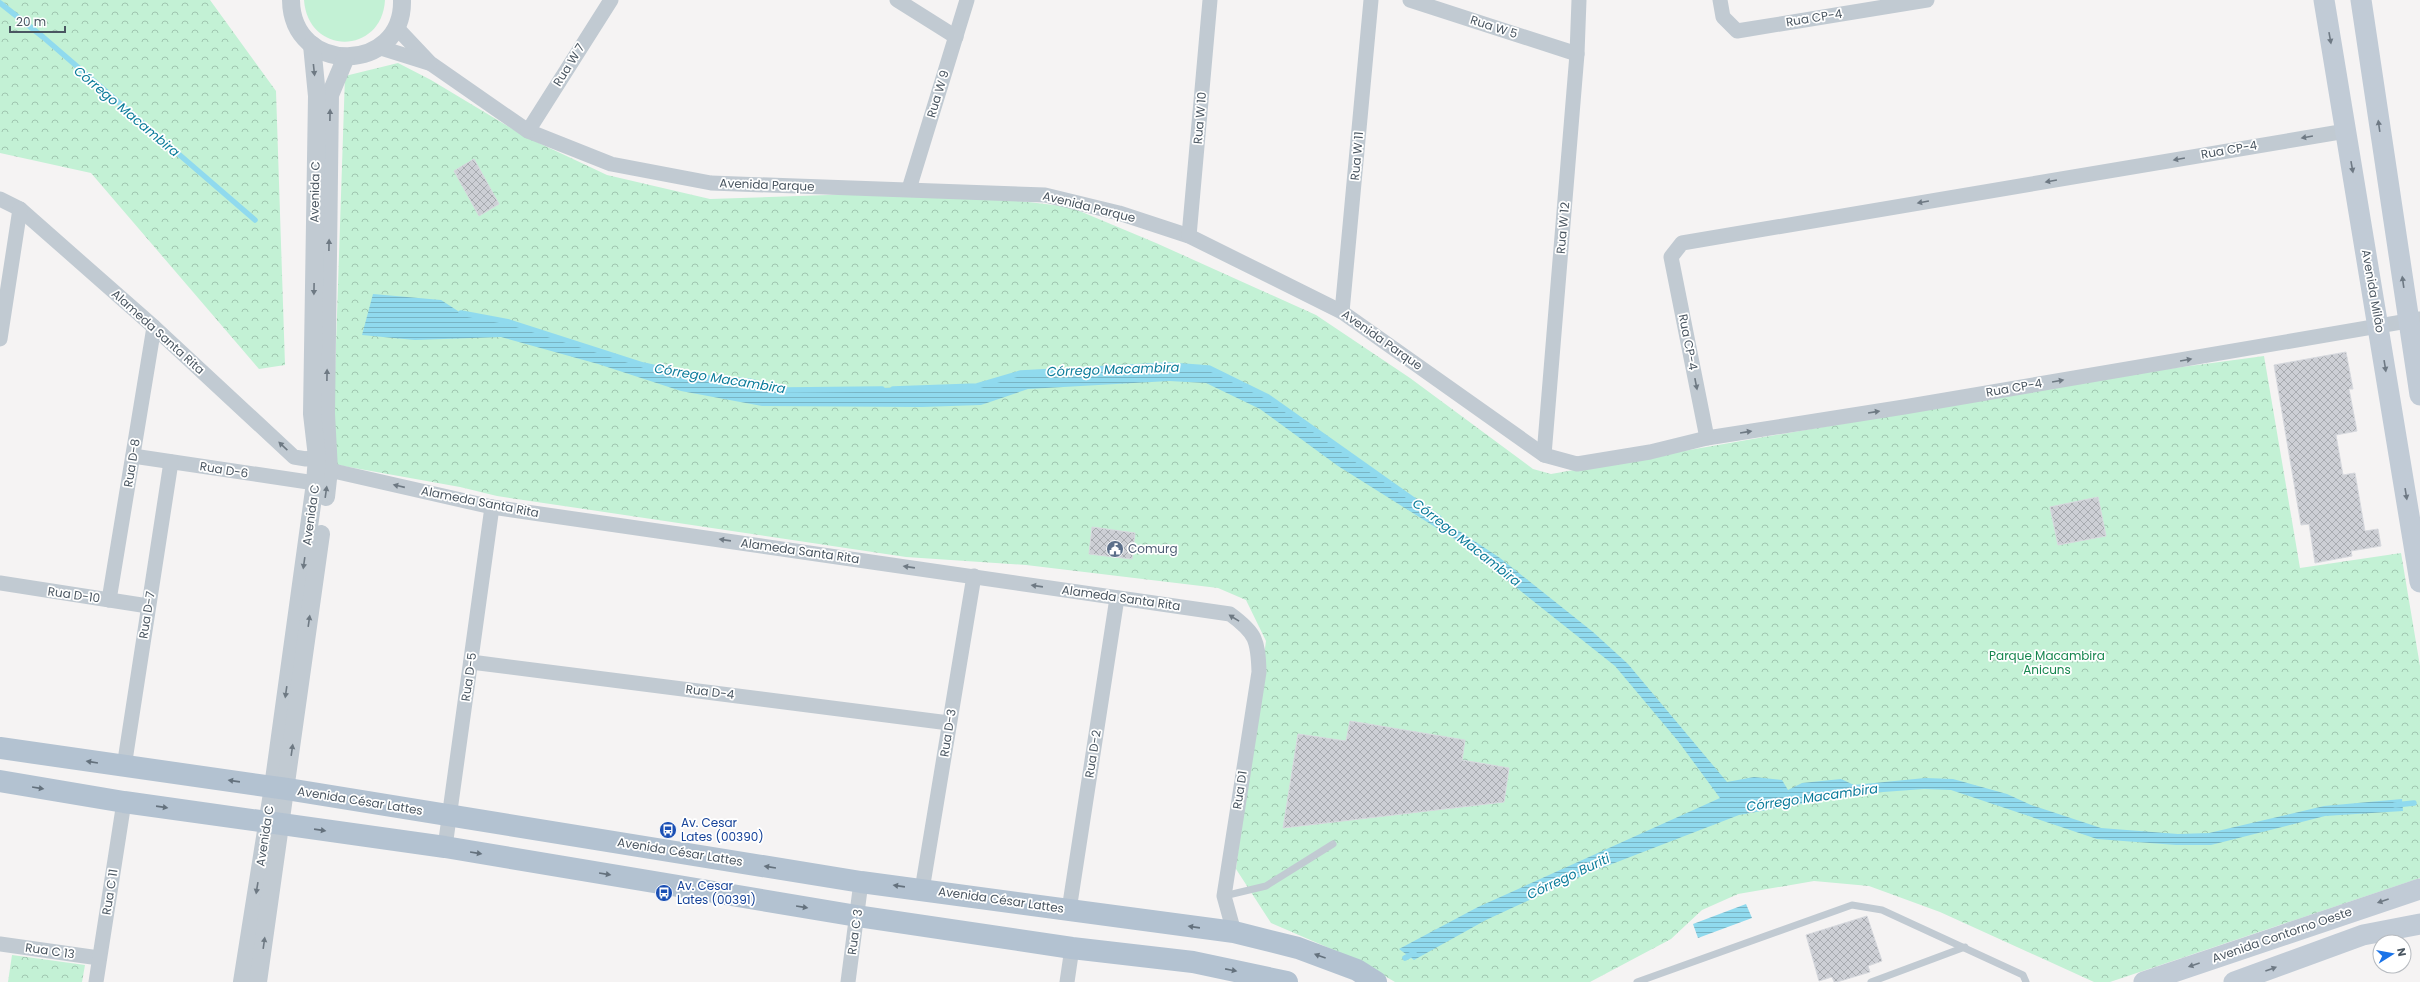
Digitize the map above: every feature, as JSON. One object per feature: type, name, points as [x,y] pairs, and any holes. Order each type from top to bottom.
[{"type":"main road","name":"Avenida Milão","points":[[2324,0],[2420,582]]},
{"type":"main road","points":[[2360,0],[2414,320],[2420,395]]},
{"type":"main road","name":"Avenida César Lattes","points":[[0,748],[124,768],[280,788],[861,882],[1234,932],[1298,948],[1357,970],[1376,982]]},
{"type":"main road","points":[[0,781],[124,802],[445,848],[857,916],[1072,948],[1193,962],[1286,982]]},
{"type":"main road","name":"Avenida Contorno Oeste","points":[[2144,982],[2420,889]]},
{"type":"main road","points":[[2234,982],[2362,936],[2420,924]]},
{"type":"street","points":[[291,0],[296,25],[312,45],[327,54],[346,57],[360,56],[378,47],[388,38],[396,27],[400,15],[402,0]]},
{"type":"street","name":"Rua W 7","points":[[528,131],[610,0]]},
{"type":"street","points":[[898,0],[956,37]]},
{"type":"street","name":"Rua W 9","points":[[909,189],[967,0]]},
{"type":"street","name":"Rua W 10","points":[[1189,236],[1210,0]]},
{"type":"street","name":"Rua W 11","points":[[1342,312],[1372,0]]},
{"type":"street","name":"Rua W 5","points":[[1410,0],[1577,54]]},
{"type":"street","name":"Rua W 12","points":[[1544,455],[1577,54],[1579,0]]},
{"type":"street","name":"Rua CP-4","points":[[1720,0],[1723,17],[1738,30],[1927,0]]},
{"type":"street","name":"Avenida Parque","points":[[396,27],[430,63],[528,131],[611,164],[711,183],[1045,194],[1119,213],[1189,236],[1342,312],[1544,455],[1576,464],[1650,452],[1707,438]]},
{"type":"street","name":"Avenida C","points":[[280,788],[315,483],[323,464],[312,414],[317,96],[312,45]]},
{"type":"street","name":"Avenida Parque","points":[[378,47],[430,63]]},
{"type":"street","name":"Avenida C","points":[[249,982],[280,788],[323,464],[326,414],[330,95],[346,57]]},
{"type":"street","name":"Rua CP-4","points":[[2346,131],[1682,243],[1671,258],[1707,438],[1904,407],[2414,320]]},
{"type":"street","name":"Alameda Santa Rita","points":[[0,199],[20,209],[154,327],[294,457],[492,507],[1230,614],[1248,628],[1258,647]]},
{"type":"street","points":[[0,339],[20,209]]},
{"type":"street","name":"Rua D-8","points":[[109,600],[154,327]]},
{"type":"street","name":"Rua D-6","points":[[133,456],[315,483]]},
{"type":"street","name":"Rua D-7","points":[[124,768],[171,462]]},
{"type":"street","name":"Rua D-5","points":[[445,848],[492,507]]},
{"type":"street","name":"Rua D-3","points":[[922,890],[974,576]]},
{"type":"street","name":"Rua D-10","points":[[0,583],[148,606]]},
{"type":"street","name":"Rua D-2","points":[[1069,910],[1117,598]]},
{"type":"street","name":"Rua D1","points":[[1234,932],[1224,896],[1258,672],[1258,647]]},
{"type":"street","name":"Rua D-4","points":[[471,662],[949,722]]},
{"type":"street","name":"Rua C 11","points":[[96,982],[124,802]]},
{"type":"street","name":"Rua C 3","points":[[848,982],[861,882]]},
{"type":"street","name":"Rua C 13","points":[[0,944],[99,958]]},
{"type":"street","points":[[1067,982],[1072,948]]},
{"type":"lane","points":[[1224,896],[1266,886],[1333,844]]},
{"type":"lane","points":[[1637,982],[1852,905],[1882,910],[2023,975],[2026,982]]},
{"type":"lane","points":[[1870,982],[1965,947]]},
{"type":"green space","points":[[0,0],[210,0],[276,91],[285,365],[259,369],[91,173],[0,153]]},
{"type":"green space","points":[[304,0],[385,0],[381,18],[372,31],[359,39],[345,42],[331,39],[318,31],[309,18]]},
{"type":"green space","name":"Parque Macambira Anicuns","points":[[398,63],[431,80],[524,136],[607,175],[710,199],[915,192],[995,198],[1070,207],[1156,243],[1316,315],[1410,378],[1533,469],[1551,474],[2123,375],[2264,356],[2300,568],[2401,553],[2420,666],[2420,878],[2110,982],[2094,982],[1940,912],[1869,886],[1814,881],[1738,894],[1702,910],[1671,939],[1590,982],[1395,982],[1359,961],[1271,923],[1236,869],[1266,641],[1246,600],[1218,588],[1026,565],[906,557],[497,496],[460,487],[332,464],[345,76]]},
{"type":"green space","points":[[12,955],[85,965],[82,982],[8,982]]},
{"type":"water","points":[[373,294],[441,300],[461,313],[509,322],[643,365],[697,377],[749,381],[785,390],[976,386],[1021,373],[1168,365],[1209,368],[1268,397],[1435,515],[1500,558],[1593,632],[1628,664],[1727,782],[1754,777],[1782,780],[1788,790],[1802,783],[1841,779],[1854,785],[1925,778],[1953,779],[2007,794],[2031,805],[2101,828],[2178,834],[2209,833],[2324,806],[2402,799],[2403,811],[2325,816],[2211,845],[2176,845],[2097,839],[1951,790],[1924,789],[1856,794],[1739,815],[1586,874],[1486,920],[1414,960],[1399,949],[1478,907],[1720,798],[1678,741],[1615,666],[1459,542],[1338,466],[1260,409],[1206,383],[1169,381],[1028,389],[981,405],[922,407],[762,406],[681,391],[598,364],[501,337],[415,340],[362,335]]},
{"type":"water","points":[[1746,904],[1752,918],[1698,938],[1693,924]]},
{"type":"building","points":[[474,159],[499,204],[479,216],[454,171]]},
{"type":"building","points":[[2346,352],[2353,389],[2349,389],[2357,431],[2336,435],[2343,475],[2355,473],[2365,531],[2378,529],[2381,546],[2351,551],[2352,556],[2315,563],[2309,524],[2301,525],[2274,365]]},
{"type":"building","points":[[2098,497],[2106,536],[2058,545],[2050,507]]},
{"type":"building","points":[[1092,527],[1135,533],[1132,559],[1089,554]]},
{"type":"building","points":[[1350,721],[1465,740],[1462,760],[1509,768],[1504,802],[1283,828],[1298,734],[1346,741]]},
{"type":"building","points":[[1867,916],[1882,961],[1868,966],[1870,972],[1837,982],[1834,982],[1832,977],[1819,981],[1806,935]]},
{"type":"waterway","name":"Córrego Macambira","points":[[0,3],[43,37],[255,220]]},
{"type":"waterway","name":"Córrego Macambira","points":[[461,313],[509,322],[643,365],[697,377],[749,381],[785,390],[882,389]]},
{"type":"waterway","name":"Córrego Macambira","points":[[893,389],[977,386],[1021,373],[1168,365],[1209,368],[1268,397],[1439,518]]},
{"type":"waterway","name":"Córrego Macambira","points":[[2395,805],[2414,803]]},
{"type":"waterway","name":"Córrego Buriti","points":[[1405,958],[1414,953]]},
{"type":"place","name":"Comurg","points":[[1115,549]]},
{"type":"place","name":"Av. Cesar Lates (00390)","points":[[668,830]]},
{"type":"place","name":"Av. Cesar Lates (00391)","points":[[664,893]]}]
